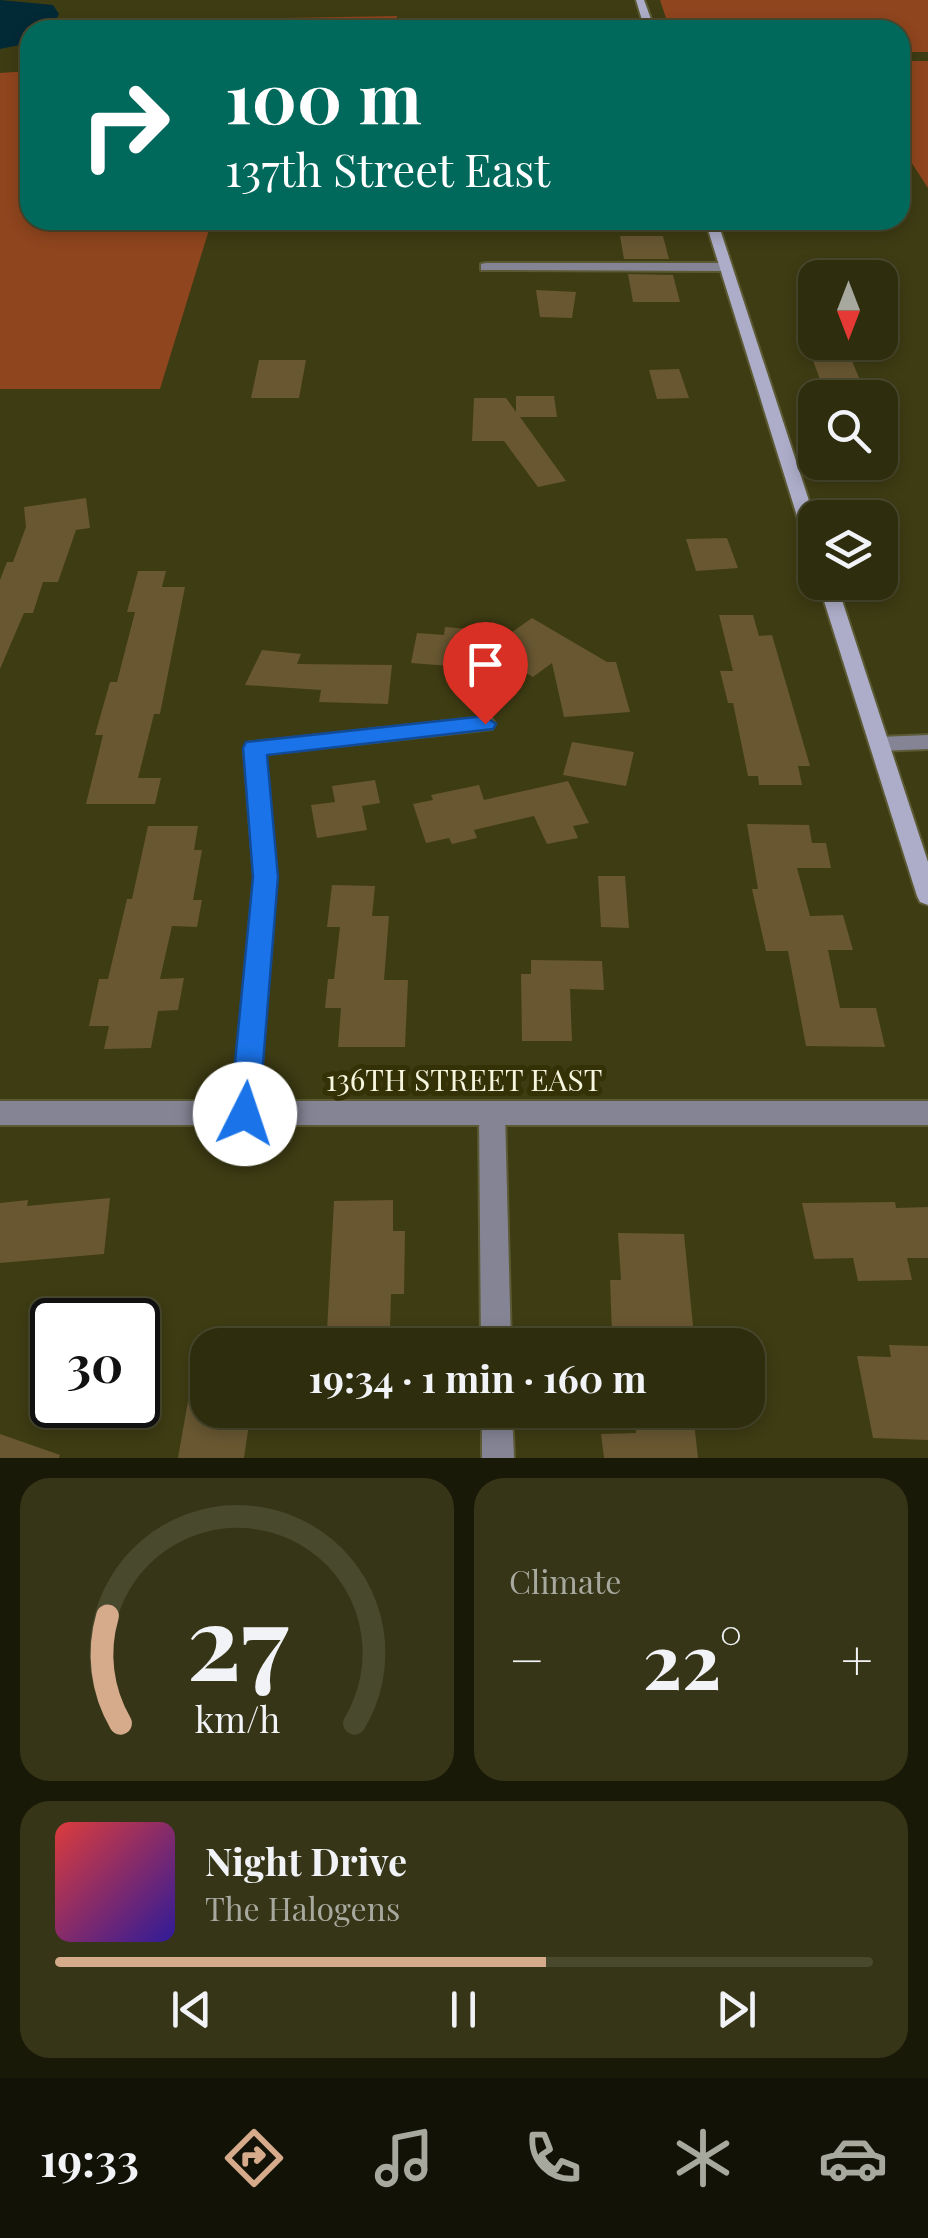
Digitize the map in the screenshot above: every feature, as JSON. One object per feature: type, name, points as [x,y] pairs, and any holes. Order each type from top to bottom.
[{"type":"main road","points":[[714,230],[801,500]]},
{"type":"main road","points":[[833,600],[928,896]]},
{"type":"street","points":[[486,267],[726,267]]},
{"type":"street","points":[[245,1114],[265,877],[254,748],[485,724]]},
{"type":"street","points":[[879,744],[928,742]]},
{"type":"street","name":"136TH STREET EAST","points":[[0,1113],[928,1113]]},
{"type":"street","points":[[492,1114],[496,1328]]},
{"type":"street","points":[[497,1428],[498,1458]]},
{"type":"shaded area","points":[[660,0],[928,0],[928,52],[910,52],[910,20],[667,20]]},
{"type":"shaded area","points":[[397,16],[397,20],[278,20]]},
{"type":"shaded area","points":[[910,61],[928,61],[928,188],[910,160]]},
{"type":"shaded area","points":[[20,72],[20,230],[209,230],[160,389],[0,389],[0,73]]},
{"type":"water","points":[[0,0],[53,5],[59,14],[56,20],[20,20],[20,45],[0,49]]},
{"type":"building","points":[[620,236],[663,236],[669,259],[624,259]]},
{"type":"building","points":[[628,274],[673,275],[680,302],[633,302]]},
{"type":"building","points":[[536,290],[576,292],[572,318],[540,317]]},
{"type":"building","points":[[259,360],[306,360],[299,398],[251,398]]},
{"type":"building","points":[[813,360],[852,360],[860,380],[820,380]]},
{"type":"building","points":[[679,369],[689,398],[657,399],[649,370]]},
{"type":"building","points":[[516,396],[554,396],[557,417],[520,417],[566,481],[538,487],[504,441],[472,441],[474,398],[506,398],[516,412]]},
{"type":"building","points":[[86,498],[90,528],[76,530],[58,582],[43,582],[33,613],[24,613],[0,669],[0,580],[7,562],[13,562],[26,527],[24,507]]},
{"type":"building","points":[[727,538],[738,568],[696,571],[686,539]]},
{"type":"building","points":[[138,571],[166,571],[162,587],[185,587],[160,714],[154,714],[138,778],[161,778],[155,804],[86,804],[103,735],[95,735],[110,682],[117,682],[135,612],[127,612]]},
{"type":"building","points":[[719,615],[753,615],[759,636],[772,635],[810,766],[798,766],[802,785],[759,785],[758,776],[748,776],[733,703],[728,703],[720,671],[733,671]]},
{"type":"building","points":[[532,618],[607,662],[616,662],[630,712],[564,717],[552,663],[533,677],[488,649]]},
{"type":"building","points":[[445,627],[469,629],[463,667],[411,663],[417,633],[444,635]]},
{"type":"building","points":[[262,650],[301,654],[297,664],[392,665],[388,704],[319,702],[321,690],[245,685]]},
{"type":"building","points":[[572,742],[634,752],[626,786],[563,775]]},
{"type":"building","points":[[375,780],[380,803],[362,806],[367,830],[317,838],[311,805],[335,802],[332,786]]},
{"type":"building","points":[[568,781],[589,823],[573,826],[578,838],[547,844],[534,816],[474,830],[477,838],[452,844],[449,838],[426,843],[413,804],[433,800],[431,795],[479,785],[484,800]]},
{"type":"building","points":[[747,824],[809,825],[812,843],[826,843],[831,868],[797,868],[810,916],[843,915],[853,950],[828,950],[840,1008],[876,1008],[885,1047],[806,1046],[788,951],[766,951],[752,889],[758,889]]},
{"type":"building","points":[[148,826],[198,826],[194,850],[202,850],[193,900],[202,900],[197,927],[172,926],[160,979],[184,978],[178,1010],[158,1011],[151,1048],[104,1049],[109,1026],[89,1026],[99,979],[108,979],[127,899],[132,899]]},
{"type":"building","points":[[598,876],[625,876],[629,928],[601,927]]},
{"type":"building","points":[[332,885],[375,886],[372,916],[389,916],[384,980],[408,980],[405,1047],[338,1047],[341,1008],[325,1008],[328,979],[334,979],[340,927],[327,927]]},
{"type":"building","points":[[531,960],[602,961],[604,990],[570,989],[572,1041],[522,1041],[521,974],[531,974]]},
{"type":"building","points":[[110,1198],[104,1254],[0,1263],[0,1203],[28,1200],[27,1206]]},
{"type":"building","points":[[393,1200],[393,1231],[405,1231],[404,1294],[391,1294],[390,1328],[327,1328],[334,1201]]},
{"type":"building","points":[[895,1202],[896,1208],[928,1207],[928,1258],[907,1258],[912,1280],[858,1281],[853,1258],[814,1259],[802,1203]]},
{"type":"building","points":[[618,1233],[684,1234],[693,1328],[612,1328],[610,1280],[621,1280]]},
{"type":"building","points":[[889,1345],[928,1346],[928,1440],[873,1438],[857,1356],[891,1357]]},
{"type":"building","points":[[188,1401],[190,1428],[248,1428],[244,1458],[178,1458]]},
{"type":"building","points":[[635,1428],[695,1428],[698,1458],[604,1458],[601,1434],[636,1433]]},
{"type":"building","points":[[0,1434],[60,1455],[59,1458],[0,1458]]},
{"type":"route","points":[[245,1114],[265,877],[254,748],[485,724]]}]
